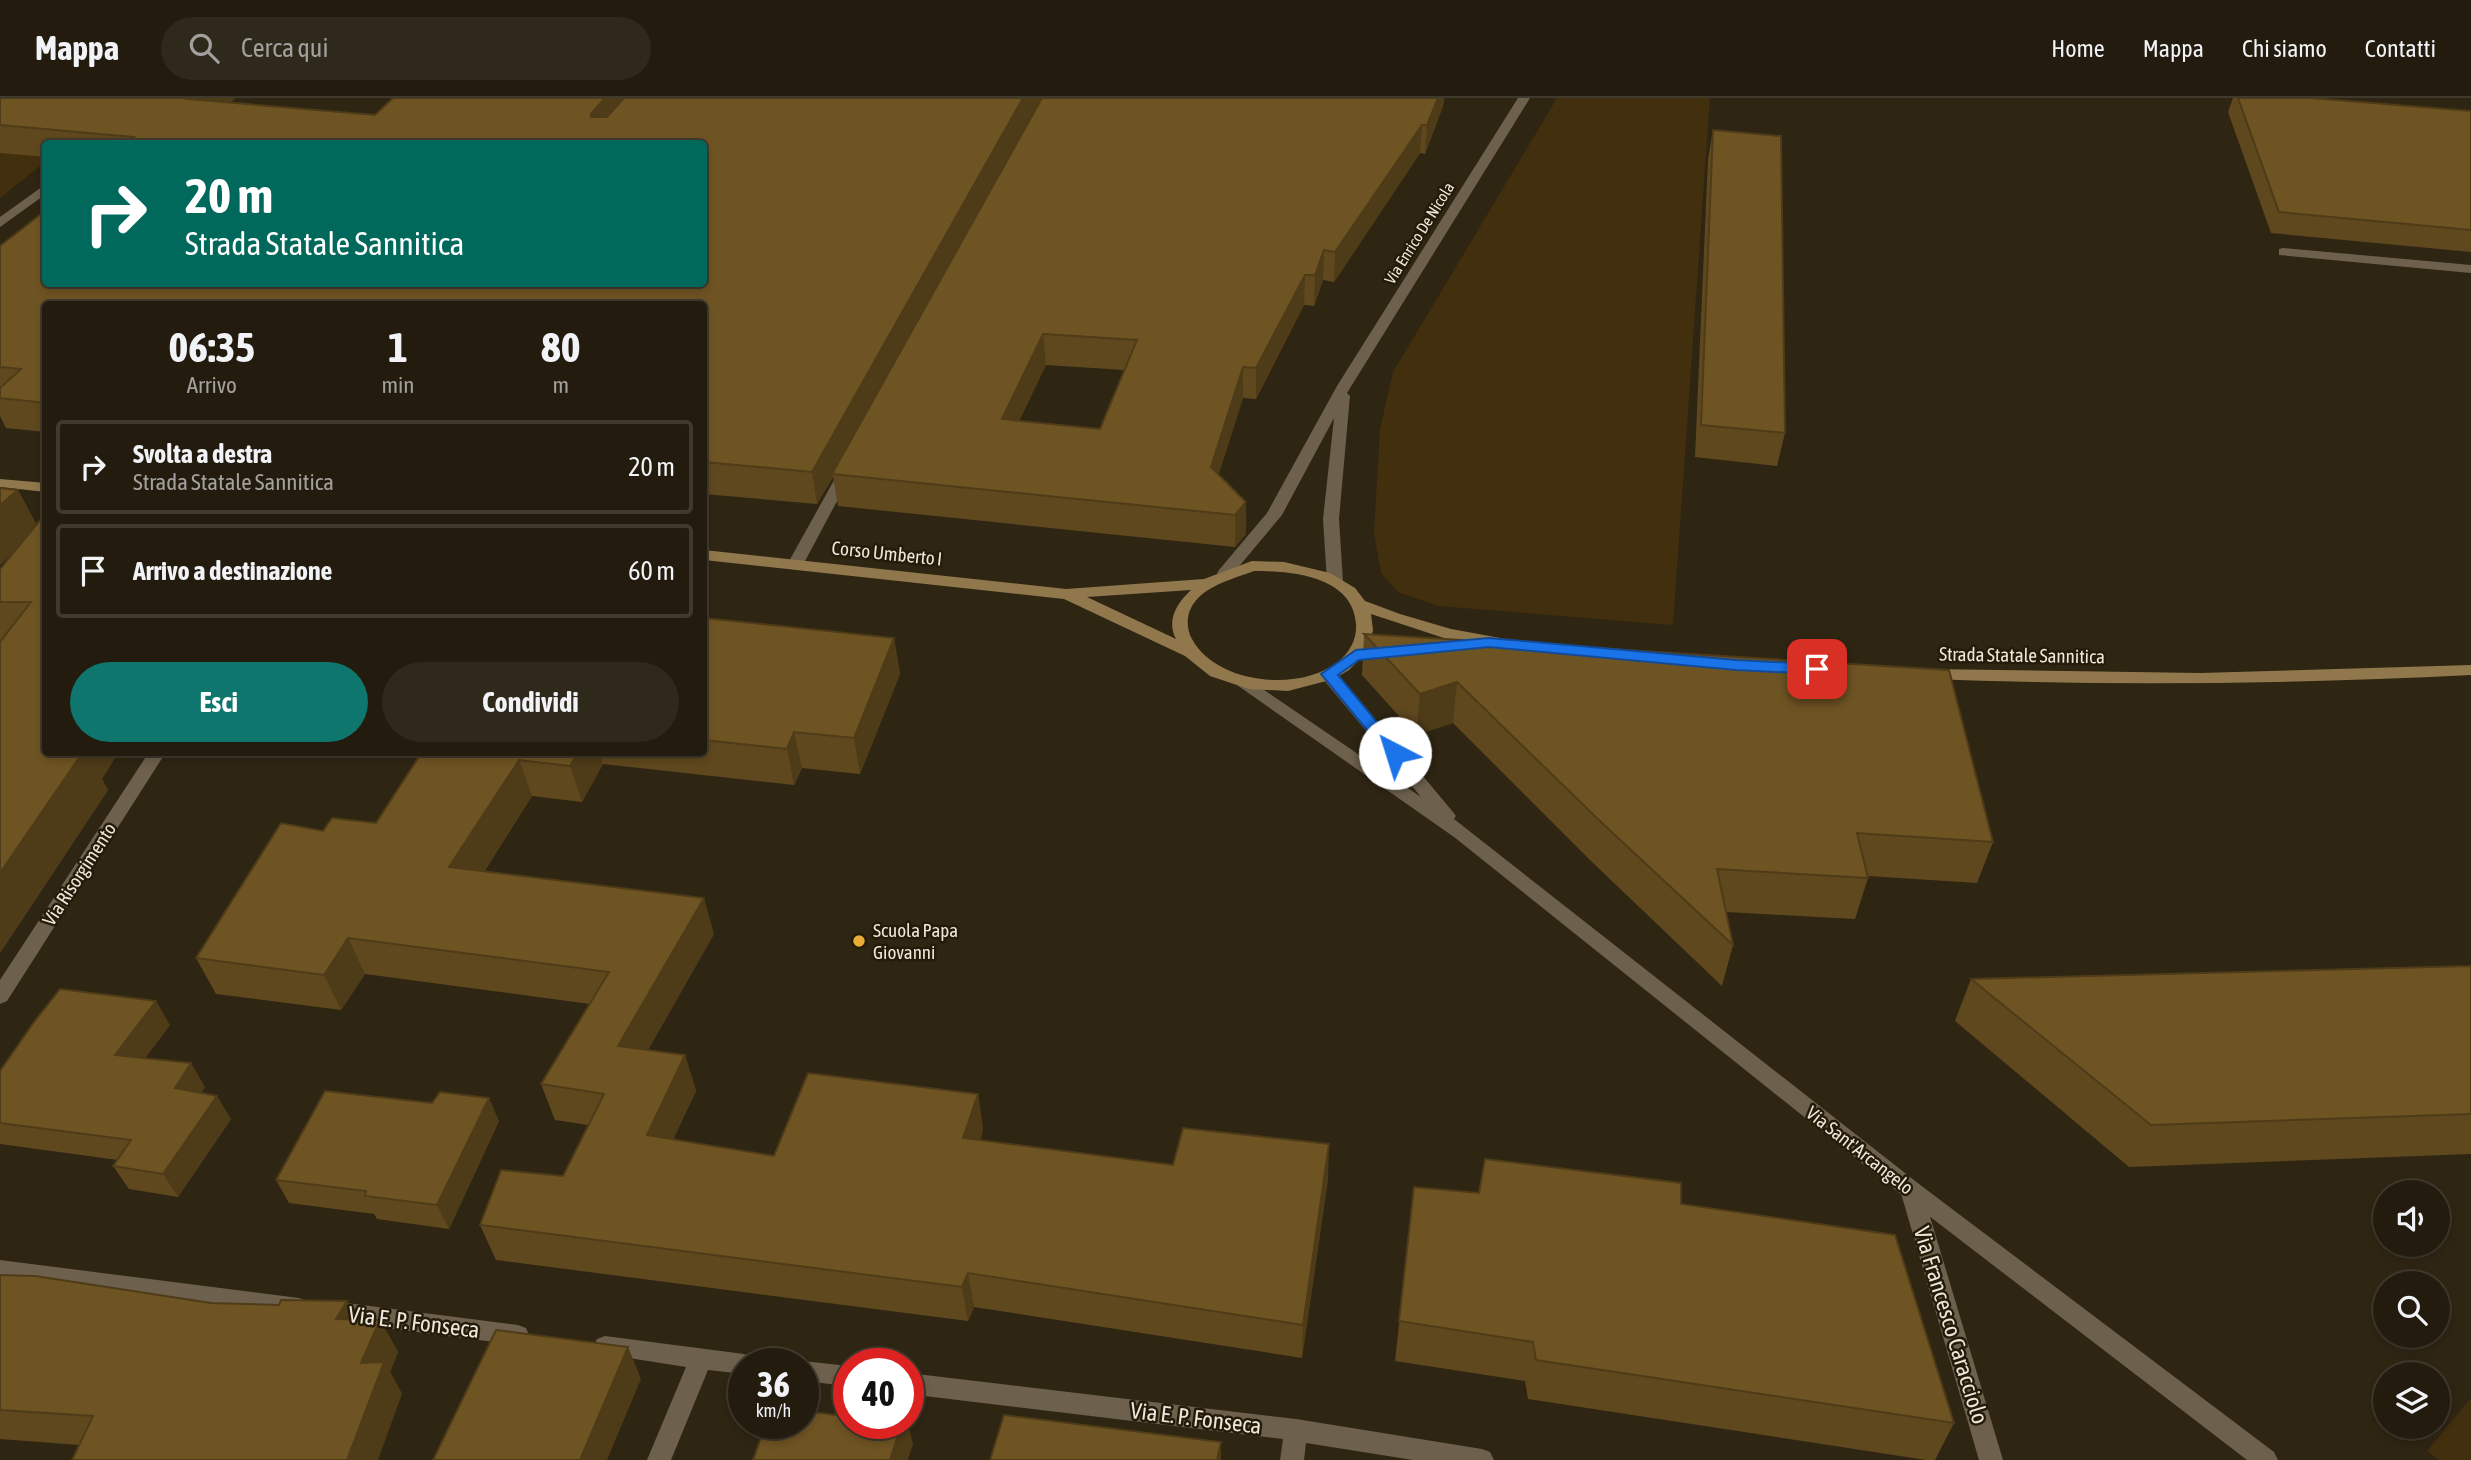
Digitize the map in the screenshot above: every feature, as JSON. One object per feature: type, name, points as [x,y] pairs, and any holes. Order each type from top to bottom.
[{"type":"main road","points":[[0,483],[42,488]]},
{"type":"main road","name":"Corso Umberto I","points":[[707,555],[1066,594],[1203,584]]},
{"type":"main road","points":[[1252,566],[1281,566],[1310,571],[1335,582],[1350,592],[1366,621],[1364,639],[1356,655],[1329,674],[1287,686],[1242,683],[1201,664],[1187,651],[1179,634],[1179,616],[1187,598],[1203,584],[1224,573],[1252,566]]},
{"type":"main road","name":"Corso Umberto I","points":[[1066,594],[1187,651]]},
{"type":"main road","points":[[1359,604],[1405,622],[1489,643],[1516,645]]},
{"type":"main road","points":[[1439,648],[1489,643]]},
{"type":"main road","points":[[1356,655],[1379,653]]},
{"type":"main road","name":"Strada Statale Sannitica","points":[[1912,673],[2047,679],[2341,677],[2471,670]]},
{"type":"street","name":"Via Enrico De Nicola","points":[[1224,573],[1273,515],[1344,386],[1524,98]]},
{"type":"street","points":[[0,223],[42,191]]},
{"type":"street","points":[[2283,251],[2471,269]]},
{"type":"street","points":[[1335,582],[1331,519],[1344,386]]},
{"type":"street","points":[[796,564],[850,466]]},
{"type":"street","points":[[1329,674],[1460,832]]},
{"type":"street","points":[[1242,683],[1460,832]]},
{"type":"street","name":"Via Risorgimento","points":[[0,996],[155,756]]},
{"type":"street","name":"Via Sant'Arcangelo","points":[[1460,832],[1911,1189],[2266,1460]]},
{"type":"street","name":"Via Francesco Caracciolo","points":[[1911,1189],[1991,1460]]},
{"type":"street","name":"Via E. P. Fonseca","points":[[0,1270],[536,1338]]},
{"type":"street","points":[[578,1343],[728,1362]]},
{"type":"street","points":[[659,1460],[701,1359]]},
{"type":"street","name":"Via E. P. Fonseca","points":[[924,1385],[1296,1430],[1482,1460]]},
{"type":"street","points":[[1292,1460],[1296,1430]]},
{"type":"shaded area","points":[[0,98],[42,140],[42,164],[0,198]]},
{"type":"shaded area","points":[[1557,98],[1710,98],[1673,625],[1438,606],[1398,592],[1381,573],[1374,533],[1380,429],[1393,372]]},
{"type":"shaded area","points":[[2471,1398],[2471,1460],[2439,1460],[2427,1451],[2437,1439],[2450,1439],[2450,1423]]},
{"type":"building","points":[[0,98],[190,98],[188,99],[375,115],[393,98],[605,98],[591,117],[607,117],[624,98],[1023,98],[812,472],[707,462],[707,301],[42,301],[42,403],[0,398],[0,388],[21,369],[0,367],[0,246],[42,213],[42,287],[707,287],[707,140],[131,140],[134,137],[0,125]]},
{"type":"building","points":[[1042,98],[1438,98],[1427,125],[1422,125],[1335,252],[1324,250],[1315,275],[1305,275],[1256,368],[1243,367],[1211,467],[1246,502],[1235,515],[832,474]],"holes":[[[1043,334],[1137,340],[1100,429],[1002,419]]]},
{"type":"building","points":[[2238,98],[2311,98],[2471,111],[2471,230],[2279,212]]},
{"type":"building","points":[[1713,130],[1781,136],[1785,433],[1701,425]]},
{"type":"building","points":[[0,488],[18,490],[0,505]]},
{"type":"building","points":[[42,518],[42,756],[80,756],[0,873],[0,642],[31,602],[0,602],[0,569]]},
{"type":"building","points":[[707,618],[894,638],[854,738],[794,732],[787,749],[707,740]]},
{"type":"building","points":[[1364,634],[1949,670],[1993,842],[1857,833],[1868,878],[1717,869],[1733,945],[1457,682],[1420,694]]},
{"type":"building","points":[[419,756],[576,756],[570,766],[519,760],[449,867],[704,898],[618,1046],[685,1055],[647,1135],[774,1156],[808,1073],[978,1094],[963,1138],[1173,1165],[1183,1128],[1329,1144],[1303,1325],[968,1273],[962,1287],[480,1225],[501,1170],[563,1176],[604,1094],[541,1084],[609,972],[348,938],[324,975],[196,958],[281,823],[323,831],[332,818],[376,823]]},
{"type":"building","points":[[2471,966],[2471,1114],[2151,1125],[1971,979]]},
{"type":"building","points":[[60,989],[156,1001],[115,1055],[191,1063],[175,1088],[217,1096],[163,1174],[113,1166],[131,1140],[0,1123],[0,1071]]},
{"type":"building","points":[[325,1091],[432,1103],[440,1092],[489,1098],[437,1205],[365,1196],[366,1191],[276,1180]]},
{"type":"building","points":[[1485,1159],[1681,1183],[1681,1204],[1895,1235],[1954,1423],[1536,1360],[1533,1342],[1399,1321],[1414,1187],[1479,1193]]},
{"type":"building","points":[[0,1275],[35,1276],[211,1303],[279,1305],[281,1300],[347,1301],[336,1319],[380,1320],[361,1363],[384,1362],[347,1460],[72,1460],[93,1416],[0,1410]]},
{"type":"building","points":[[496,1330],[628,1347],[580,1460],[433,1460]]},
{"type":"building","points":[[819,1413],[833,1415],[833,1439],[897,1439],[890,1460],[753,1460],[760,1439],[819,1439]]},
{"type":"building","points":[[1004,1415],[1221,1442],[1217,1460],[990,1460]]},
{"type":"place","name":"Scuola Papa Giovanni","points":[[859,941]]},
{"type":"route","points":[[1395,753],[1329,674],[1356,655],[1489,643],[1736,665],[1817,669]]}]
